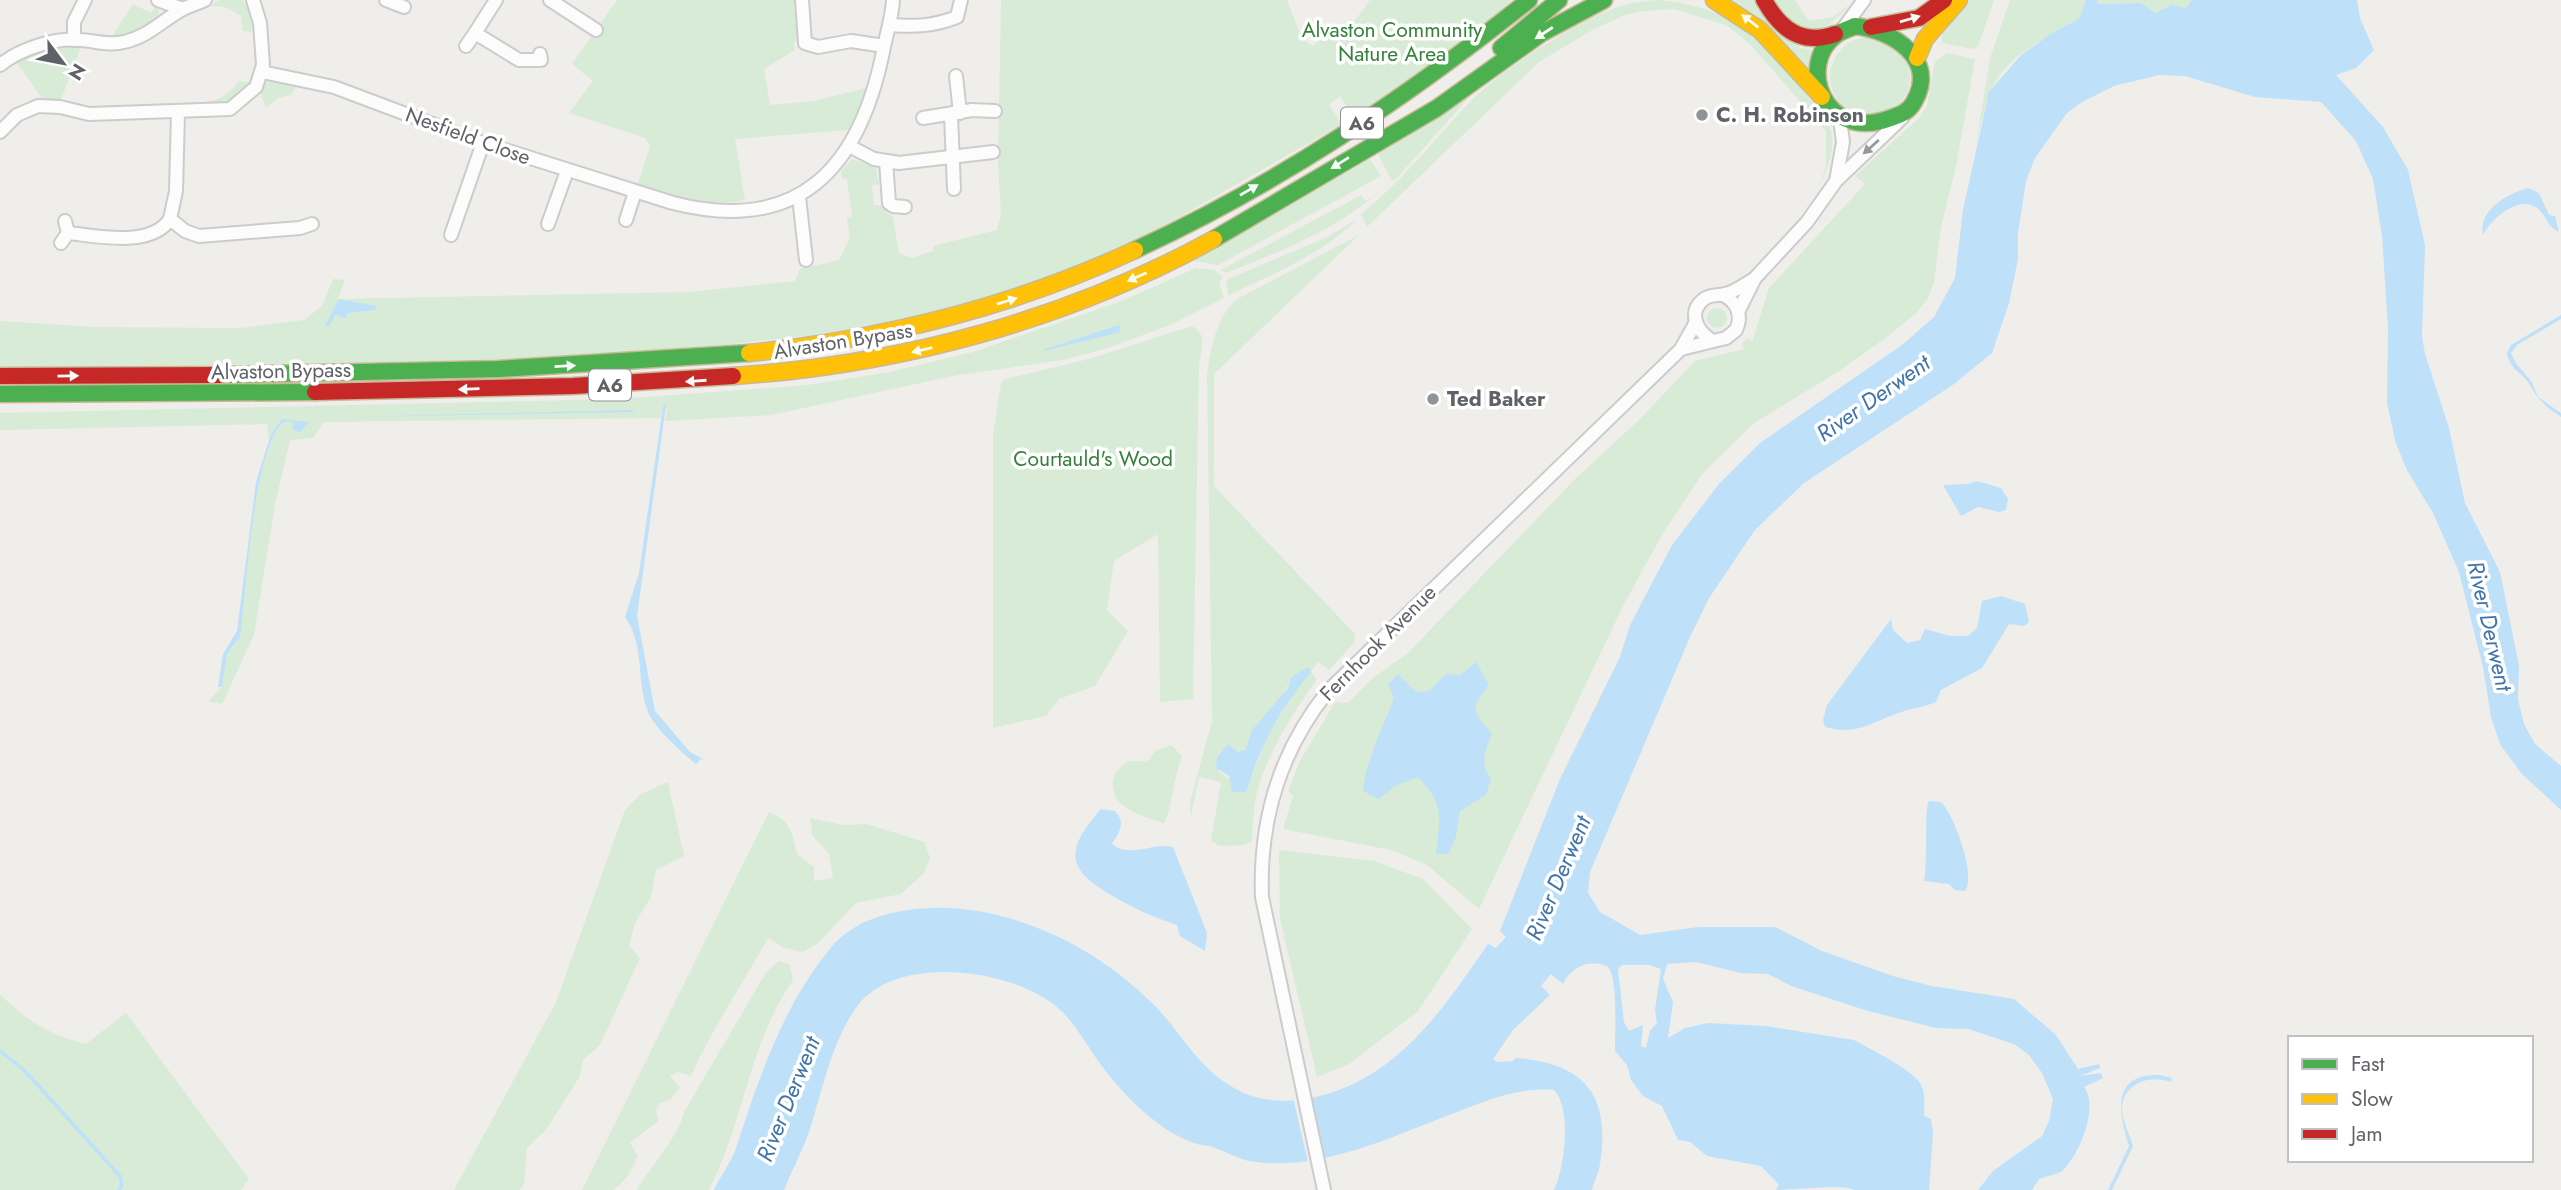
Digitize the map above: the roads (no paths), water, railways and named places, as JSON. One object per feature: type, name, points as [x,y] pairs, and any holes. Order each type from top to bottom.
[{"type":"highway","points":[[1398,128],[1559,0]]},
{"type":"highway","name":"Alvaston Bypass","points":[[0,394],[382,391],[649,384],[754,377],[888,358],[1013,325],[1146,274],[1253,217],[1398,128],[1443,104],[1561,22],[1604,0]]},
{"type":"highway","points":[[1714,0],[1735,10],[1765,34],[1840,118],[1867,127],[1906,112],[1920,87],[1917,58],[1926,39],[1959,0]]},
{"type":"highway","points":[[1764,0],[1778,22],[1794,35],[1818,41],[1838,32],[1919,18],[1944,0]]},
{"type":"highway","name":"Alvaston Bypass","points":[[0,376],[387,373],[649,362],[822,344],[922,325],[1017,298],[1082,274],[1189,224],[1392,104],[1486,37],[1527,2]]},
{"type":"highway","points":[[1870,26],[1903,42],[1917,58]]},
{"type":"highway","points":[[1822,97],[1819,64],[1825,47],[1838,32]]},
{"type":"street","points":[[74,40],[74,22],[85,0]]},
{"type":"street","points":[[158,0],[183,9]]},
{"type":"street","points":[[0,65],[19,52],[74,40],[121,43],[153,30],[183,9],[205,0]]},
{"type":"street","points":[[0,132],[17,115],[38,106],[60,107],[89,114],[230,108],[247,97],[262,72],[265,55],[253,0]]},
{"type":"street","points":[[386,0],[404,7]]},
{"type":"street","points":[[467,46],[496,0]]},
{"type":"street","points":[[550,0],[596,30]]},
{"type":"street","points":[[802,0],[801,48],[851,41],[884,46]]},
{"type":"street","points":[[806,260],[799,197],[832,169],[849,146],[867,113],[890,25],[893,0]]},
{"type":"street","points":[[890,25],[918,27],[957,17],[961,0]]},
{"type":"street","points":[[1838,32],[1866,0]]},
{"type":"street","points":[[1866,0],[1870,26]]},
{"type":"street","points":[[475,33],[519,60],[541,61],[540,54]]},
{"type":"street","name":"Nesfield Close","points":[[262,72],[345,91],[483,143],[673,203],[700,209],[729,209],[770,206],[799,197]]},
{"type":"street","points":[[954,189],[956,76]]},
{"type":"street","points":[[923,118],[995,111]]},
{"type":"street","points":[[65,232],[145,235],[159,230],[170,219],[176,191],[178,112]]},
{"type":"street","name":"Fernhook Avenue","points":[[1682,349],[1731,336],[1738,325],[1738,312],[1755,278],[1807,222],[1836,181],[1906,112]]},
{"type":"street","name":"Fernhook Avenue","points":[[1836,181],[1843,142],[1840,118]]},
{"type":"street","points":[[451,235],[483,143]]},
{"type":"street","points":[[849,146],[886,162],[953,165],[993,152]]},
{"type":"street","points":[[886,162],[889,203],[892,206],[905,207]]},
{"type":"street","points":[[548,224],[558,213],[567,171]]},
{"type":"street","points":[[626,220],[635,192]]},
{"type":"street","points":[[170,219],[185,231],[199,236],[300,228],[312,224]]},
{"type":"street","name":"Fernhook Avenue","points":[[1324,1190],[1268,931],[1262,878],[1270,800],[1290,748],[1328,691],[1682,349],[1696,322],[1695,311],[1701,301],[1710,296],[1723,295],[1755,278]]},
{"type":"street","points":[[1723,295],[1735,303],[1738,312]]},
{"type":"street","points":[[1696,322],[1703,335],[1711,340]]},
{"type":"water","name":"River Derwent","points":[[2086,0],[2097,0],[2097,4],[2141,3],[2156,13],[2171,5],[2186,8],[2192,0],[2357,0],[2360,18],[2374,50],[2356,68],[2336,75],[2383,127],[2408,170],[2425,245],[2422,336],[2425,354],[2449,428],[2465,503],[2500,572],[2519,666],[2518,699],[2524,724],[2535,744],[2561,766],[2561,810],[2522,774],[2501,746],[2491,717],[2483,667],[2459,572],[2433,513],[2408,472],[2396,444],[2387,403],[2388,327],[2382,236],[2373,179],[2356,141],[2321,102],[2255,97],[2185,76],[2159,75],[2114,86],[2082,102],[2067,113],[2035,158],[2026,181],[2018,233],[2018,259],[2009,303],[1992,353],[1954,384],[1804,483],[1755,530],[1709,598],[1690,637],[1590,872],[1588,893],[1600,912],[1640,935],[1698,927],[1775,927],[1822,951],[1893,976],[1932,986],[2014,999],[2056,1035],[2078,1069],[2099,1064],[2100,1068],[2080,1076],[2101,1073],[2103,1078],[2084,1087],[2090,1107],[2085,1132],[2074,1156],[2061,1172],[2039,1179],[2032,1190],[1978,1190],[1993,1171],[2042,1136],[2049,1121],[2053,1099],[2042,1073],[2029,1055],[2014,1044],[1968,1029],[1936,1028],[1868,1011],[1791,986],[1768,974],[1741,973],[1696,962],[1667,964],[1663,979],[1673,1002],[1668,1038],[1685,1028],[1708,1023],[1766,1026],[1854,1040],[1909,1072],[1920,1083],[1924,1116],[1931,1119],[1933,1133],[1929,1190],[1854,1190],[1830,1187],[1776,1190],[1779,1185],[1761,1166],[1707,1156],[1690,1142],[1678,1140],[1662,1106],[1643,1096],[1631,1080],[1627,1065],[1615,1051],[1615,994],[1611,973],[1608,967],[1595,963],[1576,969],[1563,984],[1551,974],[1541,986],[1550,995],[1513,1030],[1493,1059],[1497,1062],[1513,1061],[1515,1058],[1539,1061],[1575,1075],[1588,1087],[1596,1101],[1601,1119],[1602,1140],[1599,1167],[1592,1190],[1554,1190],[1564,1153],[1565,1124],[1560,1099],[1554,1090],[1528,1090],[1504,1095],[1355,1150],[1302,1162],[1249,1161],[1210,1146],[1196,1144],[1167,1130],[1141,1110],[1108,1074],[1058,1008],[1038,994],[1013,983],[954,972],[924,973],[896,979],[873,991],[855,1009],[833,1053],[809,1132],[784,1190],[714,1190],[734,1154],[774,1044],[812,972],[839,939],[850,931],[874,918],[902,911],[960,909],[991,914],[1050,933],[1078,947],[1129,982],[1152,1003],[1217,1077],[1249,1095],[1282,1101],[1316,1097],[1345,1088],[1395,1057],[1416,1038],[1454,993],[1488,944],[1496,948],[1506,937],[1500,931],[1560,779],[1620,657],[1630,625],[1672,545],[1719,484],[1760,443],[1902,345],[1934,317],[1955,278],[1963,210],[1989,92],[2021,55],[2052,33],[2079,19]],"holes":[[[1622,965],[1649,965],[1661,969],[1655,1010],[1657,1023],[1650,1031],[1646,1048],[1641,1046],[1643,1025],[1629,1031],[1624,1022],[1618,969]]]},
{"type":"water","points":[[2528,188],[2539,193],[2549,215],[2555,216],[2559,232],[2552,228],[2537,208],[2521,204],[2505,211],[2483,235],[2485,218],[2496,204],[2511,194]]},
{"type":"water","points":[[339,299],[377,306],[375,310],[348,313],[345,319],[336,314],[329,326],[325,326]]},
{"type":"water","points":[[2561,315],[2561,319],[2517,345],[2511,353],[2531,381],[2538,397],[2510,363],[2507,353],[2511,345]]},
{"type":"water","points":[[1119,325],[1121,332],[1043,351],[1045,349]]},
{"type":"water","points":[[2538,397],[2561,413],[2561,417]]},
{"type":"water","points":[[666,405],[637,616],[655,711],[690,752],[705,760],[701,759],[696,764],[662,732],[648,712],[638,651],[625,617],[639,573],[663,406]]},
{"type":"water","points":[[635,410],[632,412],[347,417]]},
{"type":"water","points":[[282,419],[309,422],[300,432],[293,430],[293,422],[283,422],[264,463],[253,524],[240,637],[227,654],[222,687],[218,687],[223,654],[237,631],[256,482],[271,434]]},
{"type":"water","points":[[1977,481],[2001,488],[2008,499],[2006,510],[1999,512],[1978,507],[1961,516],[1943,485]]},
{"type":"water","points":[[2001,596],[2025,604],[2029,622],[2024,626],[2009,624],[1982,668],[1941,690],[1936,702],[1931,704],[1860,728],[1844,730],[1825,727],[1823,720],[1827,705],[1891,619],[1893,630],[1907,643],[1920,640],[1925,629],[1950,636],[1968,636],[1977,628],[1982,601]]},
{"type":"water","points":[[1476,662],[1489,685],[1478,700],[1476,710],[1492,734],[1484,762],[1491,778],[1486,795],[1460,811],[1456,837],[1448,854],[1436,854],[1439,812],[1433,796],[1418,777],[1395,786],[1379,799],[1363,791],[1365,779],[1371,755],[1394,698],[1388,685],[1398,674],[1416,692],[1429,691],[1446,674],[1461,675]]},
{"type":"water","points":[[1308,667],[1311,672],[1274,725],[1245,792],[1232,792],[1229,776],[1216,768],[1217,757],[1228,744],[1238,752],[1246,749],[1252,730],[1288,688],[1291,677]]},
{"type":"water","points":[[1929,801],[1941,802],[1952,819],[1966,860],[1968,884],[1965,891],[1955,890],[1949,884],[1924,881]]},
{"type":"water","points":[[1101,809],[1115,811],[1120,819],[1119,831],[1112,844],[1119,848],[1134,850],[1173,847],[1207,933],[1205,951],[1180,936],[1177,925],[1127,904],[1085,876],[1078,866],[1077,847],[1089,823]]},
{"type":"water","points":[[2143,1076],[2172,1078],[2171,1082],[2146,1080],[2132,1087],[2123,1100],[2123,1118],[2133,1146],[2112,1190],[2108,1190],[2129,1146],[2121,1110],[2125,1089],[2132,1081]]},
{"type":"waterway","points":[[0,1051],[24,1070],[120,1176],[122,1185],[119,1190]]},
{"type":"place","name":"C. H. Robinson","points":[[1702,115]]},
{"type":"place","name":"Ted Baker","points":[[1433,399]]},
{"type":"park label","name":"Alvaston Community Nature Area","points":[[1392,42]]},
{"type":"park label","name":"Courtauld's Wood","points":[[1093,459]]}]
